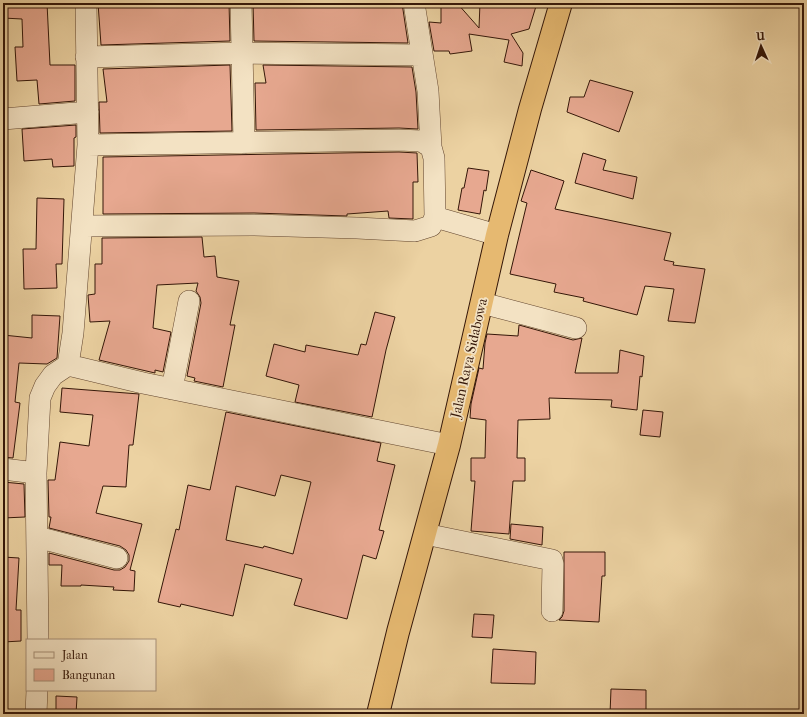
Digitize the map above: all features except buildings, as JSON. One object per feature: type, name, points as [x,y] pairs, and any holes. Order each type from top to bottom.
[{"type":"highway","name":"Jalan Raya Sidabowa","points":[[378,714],[398,632],[449,445],[497,235],[530,109],[561,3]]},
{"type":"street","points":[[68,365],[73,333],[88,145],[86,3]]},
{"type":"street","points":[[241,3],[244,143]]},
{"type":"street","points":[[82,226],[254,225],[415,231],[431,226],[435,217],[434,158],[431,147],[428,91],[421,55],[414,3]]},
{"type":"street","points":[[86,57],[242,53],[421,55]]},
{"type":"street","points":[[3,119],[88,112]]},
{"type":"street","points":[[88,145],[399,140],[422,141],[431,147]]},
{"type":"street","points":[[435,217],[497,235]]},
{"type":"street","points":[[172,389],[189,301]]},
{"type":"street","points":[[482,303],[576,328]]},
{"type":"street","points":[[38,639],[38,537],[36,473],[40,398],[45,386],[53,375],[68,365],[172,389],[449,445]]},
{"type":"street","points":[[3,469],[36,473]]},
{"type":"street","points":[[425,534],[552,560],[552,611]]},
{"type":"street","points":[[38,537],[118,558]]},
{"type":"street","points":[[36,714],[37,691]]}]
